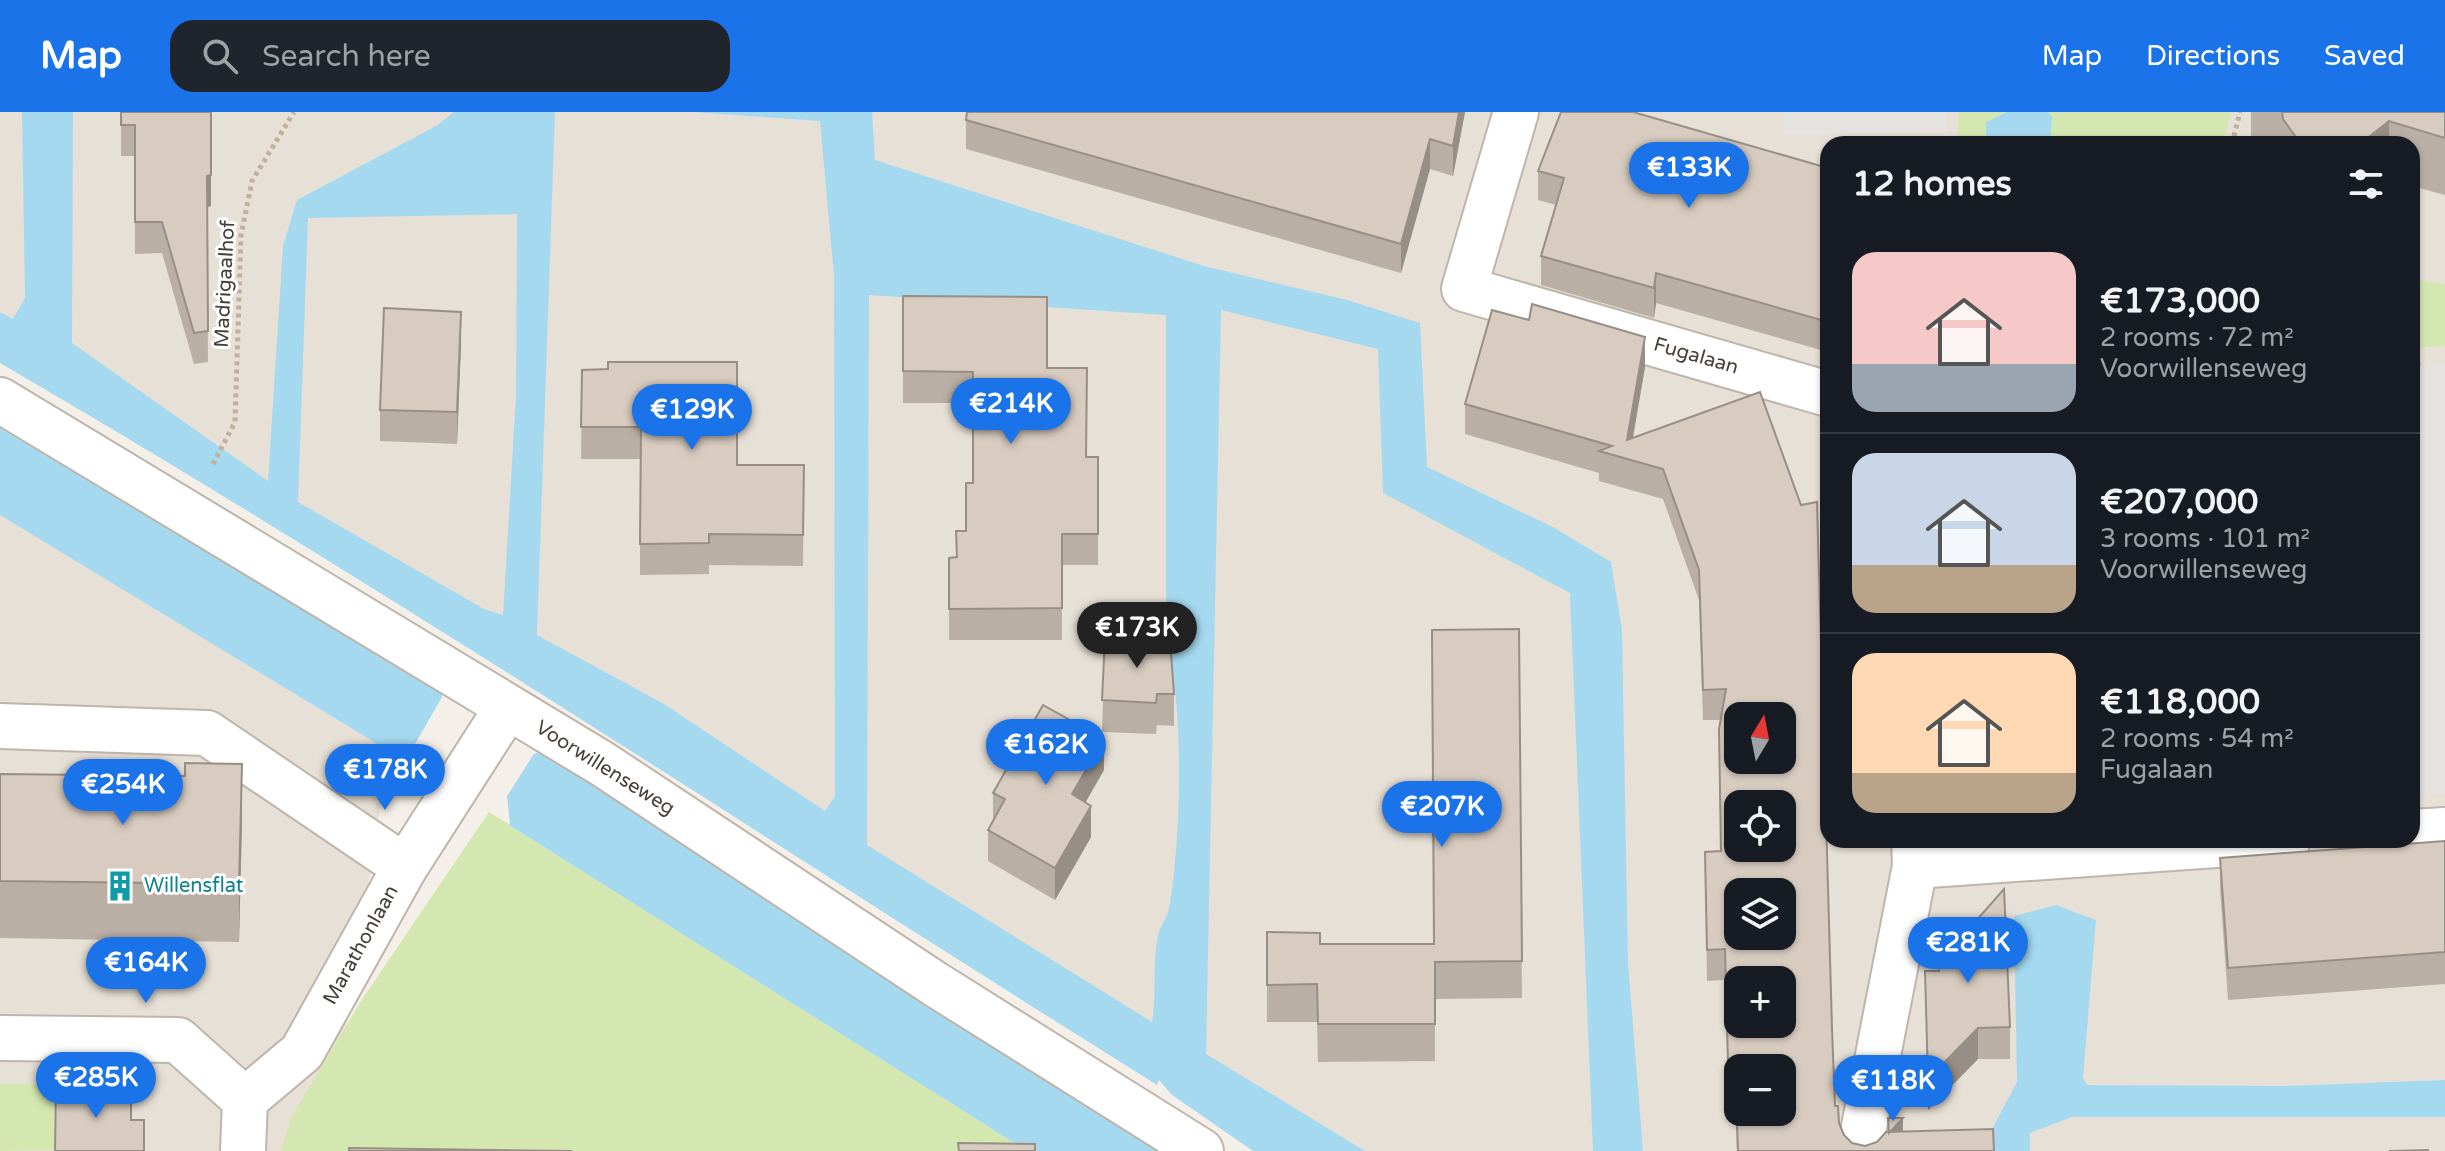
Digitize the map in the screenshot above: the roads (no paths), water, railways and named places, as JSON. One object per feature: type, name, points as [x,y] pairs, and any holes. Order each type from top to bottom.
[{"type":"street","name":"Fugalaan","points":[[1516,112],[1464,289],[1820,392]]},
{"type":"street","name":"Voorwillenseweg","points":[[0,400],[504,711],[601,763],[959,999],[1201,1151]]},
{"type":"street","points":[[405,867],[455,793],[504,711]]},
{"type":"street","name":"Marathonlaan","points":[[0,726],[207,733],[405,867],[302,1052],[245,1100]]},
{"type":"street","points":[[2420,832],[2445,830]]},
{"type":"street","points":[[1864,1151],[1863,1132],[1914,853],[2058,848]]},
{"type":"street","points":[[0,1038],[178,1040],[245,1100],[243,1151]]},
{"type":"water","points":[[22,112],[73,112],[72,343],[268,481],[283,246],[297,200],[436,126],[454,112],[555,112],[537,635],[664,704],[825,811],[835,796],[834,276],[820,121],[692,112],[872,112],[875,160],[1204,266],[1347,300],[1420,323],[1427,467],[1553,527],[1611,562],[1622,630],[1628,962],[1643,1151],[1593,1151],[1570,593],[1383,493],[1378,349],[1221,310],[1206,1054],[1365,1151],[1253,1151],[1172,1095],[1159,1080],[1157,1085],[437,629],[0,363],[0,312],[13,319],[25,298]],"holes":[[[517,214],[516,396],[503,615],[484,609],[298,502],[308,218]],[[869,295],[1166,315],[1166,652],[1176,705],[1179,778],[1173,883],[1169,908],[1156,947],[1152,1022],[867,845]]]},
{"type":"water","points":[[2007,112],[2048,112],[2052,117],[2051,136],[1986,136],[1986,122]]},
{"type":"water","points":[[0,428],[598,784],[1163,1151],[1027,1151],[509,825],[416,745],[389,751],[0,515]]},
{"type":"water","points":[[2056,905],[2096,920],[2083,1078],[2087,1085],[2287,1086],[2445,1080],[2445,1117],[2072,1117],[2030,1133],[2030,1151],[1992,1151],[1992,1129],[2017,1082],[2014,916]]},
{"type":"place","name":"Willensflat","points":[[120,886]]}]
